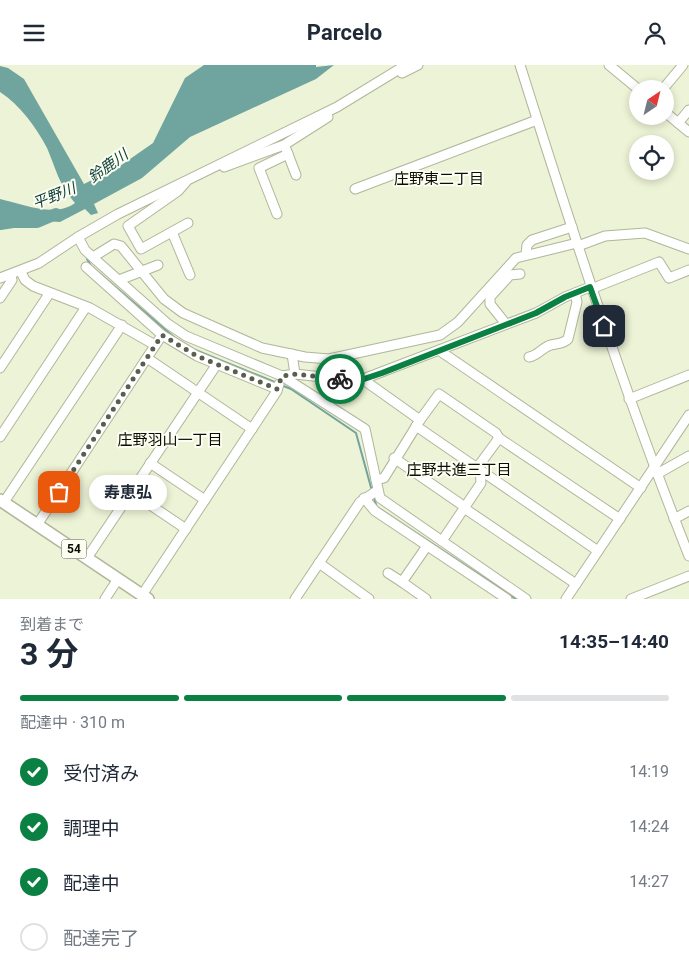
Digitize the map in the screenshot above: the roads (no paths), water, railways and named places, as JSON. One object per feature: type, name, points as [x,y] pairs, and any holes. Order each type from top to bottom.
[{"type":"main road","name":"54","points":[[2,501],[146,597]]},
{"type":"street","points":[[0,278],[21,272],[39,263],[78,237],[186,180],[337,107],[406,65]]},
{"type":"street","points":[[394,74],[400,74],[418,65]]},
{"type":"street","points":[[520,65],[591,288],[629,399],[689,556]]},
{"type":"street","points":[[609,65],[629,82]]},
{"type":"street","points":[[670,80],[683,65]]},
{"type":"street","points":[[211,168],[218,170],[284,145],[334,113],[337,107]]},
{"type":"street","points":[[678,123],[689,110]]},
{"type":"street","points":[[355,189],[537,120]]},
{"type":"street","points":[[674,120],[689,132]]},
{"type":"street","points":[[284,145],[296,175]]},
{"type":"street","points":[[277,214],[259,168],[288,154]]},
{"type":"street","points":[[186,180],[185,185],[128,226],[141,249],[188,223]]},
{"type":"street","points":[[526,252],[532,240],[572,227]]},
{"type":"street","points":[[172,232],[190,275]]},
{"type":"street","points":[[93,257],[114,244],[121,246],[148,269],[164,299],[183,313],[262,348],[329,359],[419,340],[447,331],[458,322],[516,258],[526,252],[577,243],[604,235],[644,233],[689,249]]},
{"type":"street","points":[[78,237],[85,250],[168,324],[186,336],[282,377],[364,429],[380,498],[442,541],[452,556],[507,599]]},
{"type":"street","points":[[282,377],[296,374],[358,381],[440,351],[548,307],[575,293],[659,262],[669,277],[689,270]]},
{"type":"street","points":[[86,267],[162,335],[190,352],[277,389]]},
{"type":"street","points":[[119,280],[148,269]]},
{"type":"street","points":[[21,272],[25,280],[49,294],[86,307],[122,325],[155,345]]},
{"type":"street","points":[[506,324],[490,304],[490,297],[510,275],[520,274]]},
{"type":"street","points":[[0,298],[12,280],[11,275]]},
{"type":"street","points":[[529,357],[535,356],[548,346],[565,342],[568,339],[577,302],[575,293]]},
{"type":"street","points":[[0,368],[49,294]]},
{"type":"street","points":[[0,437],[86,307]]},
{"type":"street","points":[[2,501],[122,325]]},
{"type":"street","points":[[37,525],[162,335]]},
{"type":"street","points":[[419,340],[426,356]]},
{"type":"street","points":[[440,351],[640,488]]},
{"type":"street","points":[[292,354],[296,374]]},
{"type":"street","points":[[147,359],[252,429]]},
{"type":"street","points":[[87,558],[217,364]]},
{"type":"street","points":[[629,399],[689,375]]},
{"type":"street","points":[[146,597],[186,529],[277,389],[282,377]]},
{"type":"street","points":[[368,383],[479,469],[598,551]]},
{"type":"street","points":[[295,599],[364,498],[384,477],[438,394],[499,438],[620,519]]},
{"type":"street","points":[[578,599],[568,597],[640,488],[656,470],[689,415]]},
{"type":"street","points":[[442,541],[481,483],[479,469],[499,438]]},
{"type":"street","points":[[656,470],[689,456]]},
{"type":"street","points":[[394,459],[576,584]]},
{"type":"street","points":[[150,463],[206,500]]},
{"type":"street","points":[[131,493],[186,529]]},
{"type":"street","points":[[364,498],[375,511],[427,546],[452,556],[526,599]]},
{"type":"street","points":[[674,519],[689,511]]},
{"type":"street","points":[[402,582],[427,546]]},
{"type":"street","points":[[319,563],[369,599]]},
{"type":"street","points":[[388,573],[426,599]]},
{"type":"street","points":[[631,599],[689,576]]},
{"type":"street","points":[[105,599],[118,579]]},
{"type":"water","points":[[204,65],[316,65],[316,67],[334,65],[316,79],[190,137],[142,178],[94,204],[98,213],[91,215],[85,209],[60,222],[30,220],[0,230],[0,199],[48,210],[67,207],[75,203],[61,183],[47,148],[38,132],[21,110],[0,92],[0,66],[8,68],[24,79],[84,184],[120,166],[153,143],[185,78]]},
{"type":"waterway","name":"平野川","points":[[0,224],[37,222],[56,214]]},
{"type":"waterway","points":[[87,259],[91,266],[174,337]]},
{"type":"waterway","points":[[193,349],[277,383]]},
{"type":"waterway","points":[[281,385],[291,389],[356,433],[372,491]]},
{"type":"waterway","points":[[373,496],[377,507],[516,599]]},
{"type":"place","name":"寿恵弘","points":[[59,492]]},
{"type":"district","name":"庄野東二丁目","points":[[439,179]]},
{"type":"district","name":"庄野羽山一丁目","points":[[170,440]]},
{"type":"district","name":"庄野共進三丁目","points":[[459,470]]},
{"type":"water label","name":"鈴鹿川","points":[[108,166]]}]
